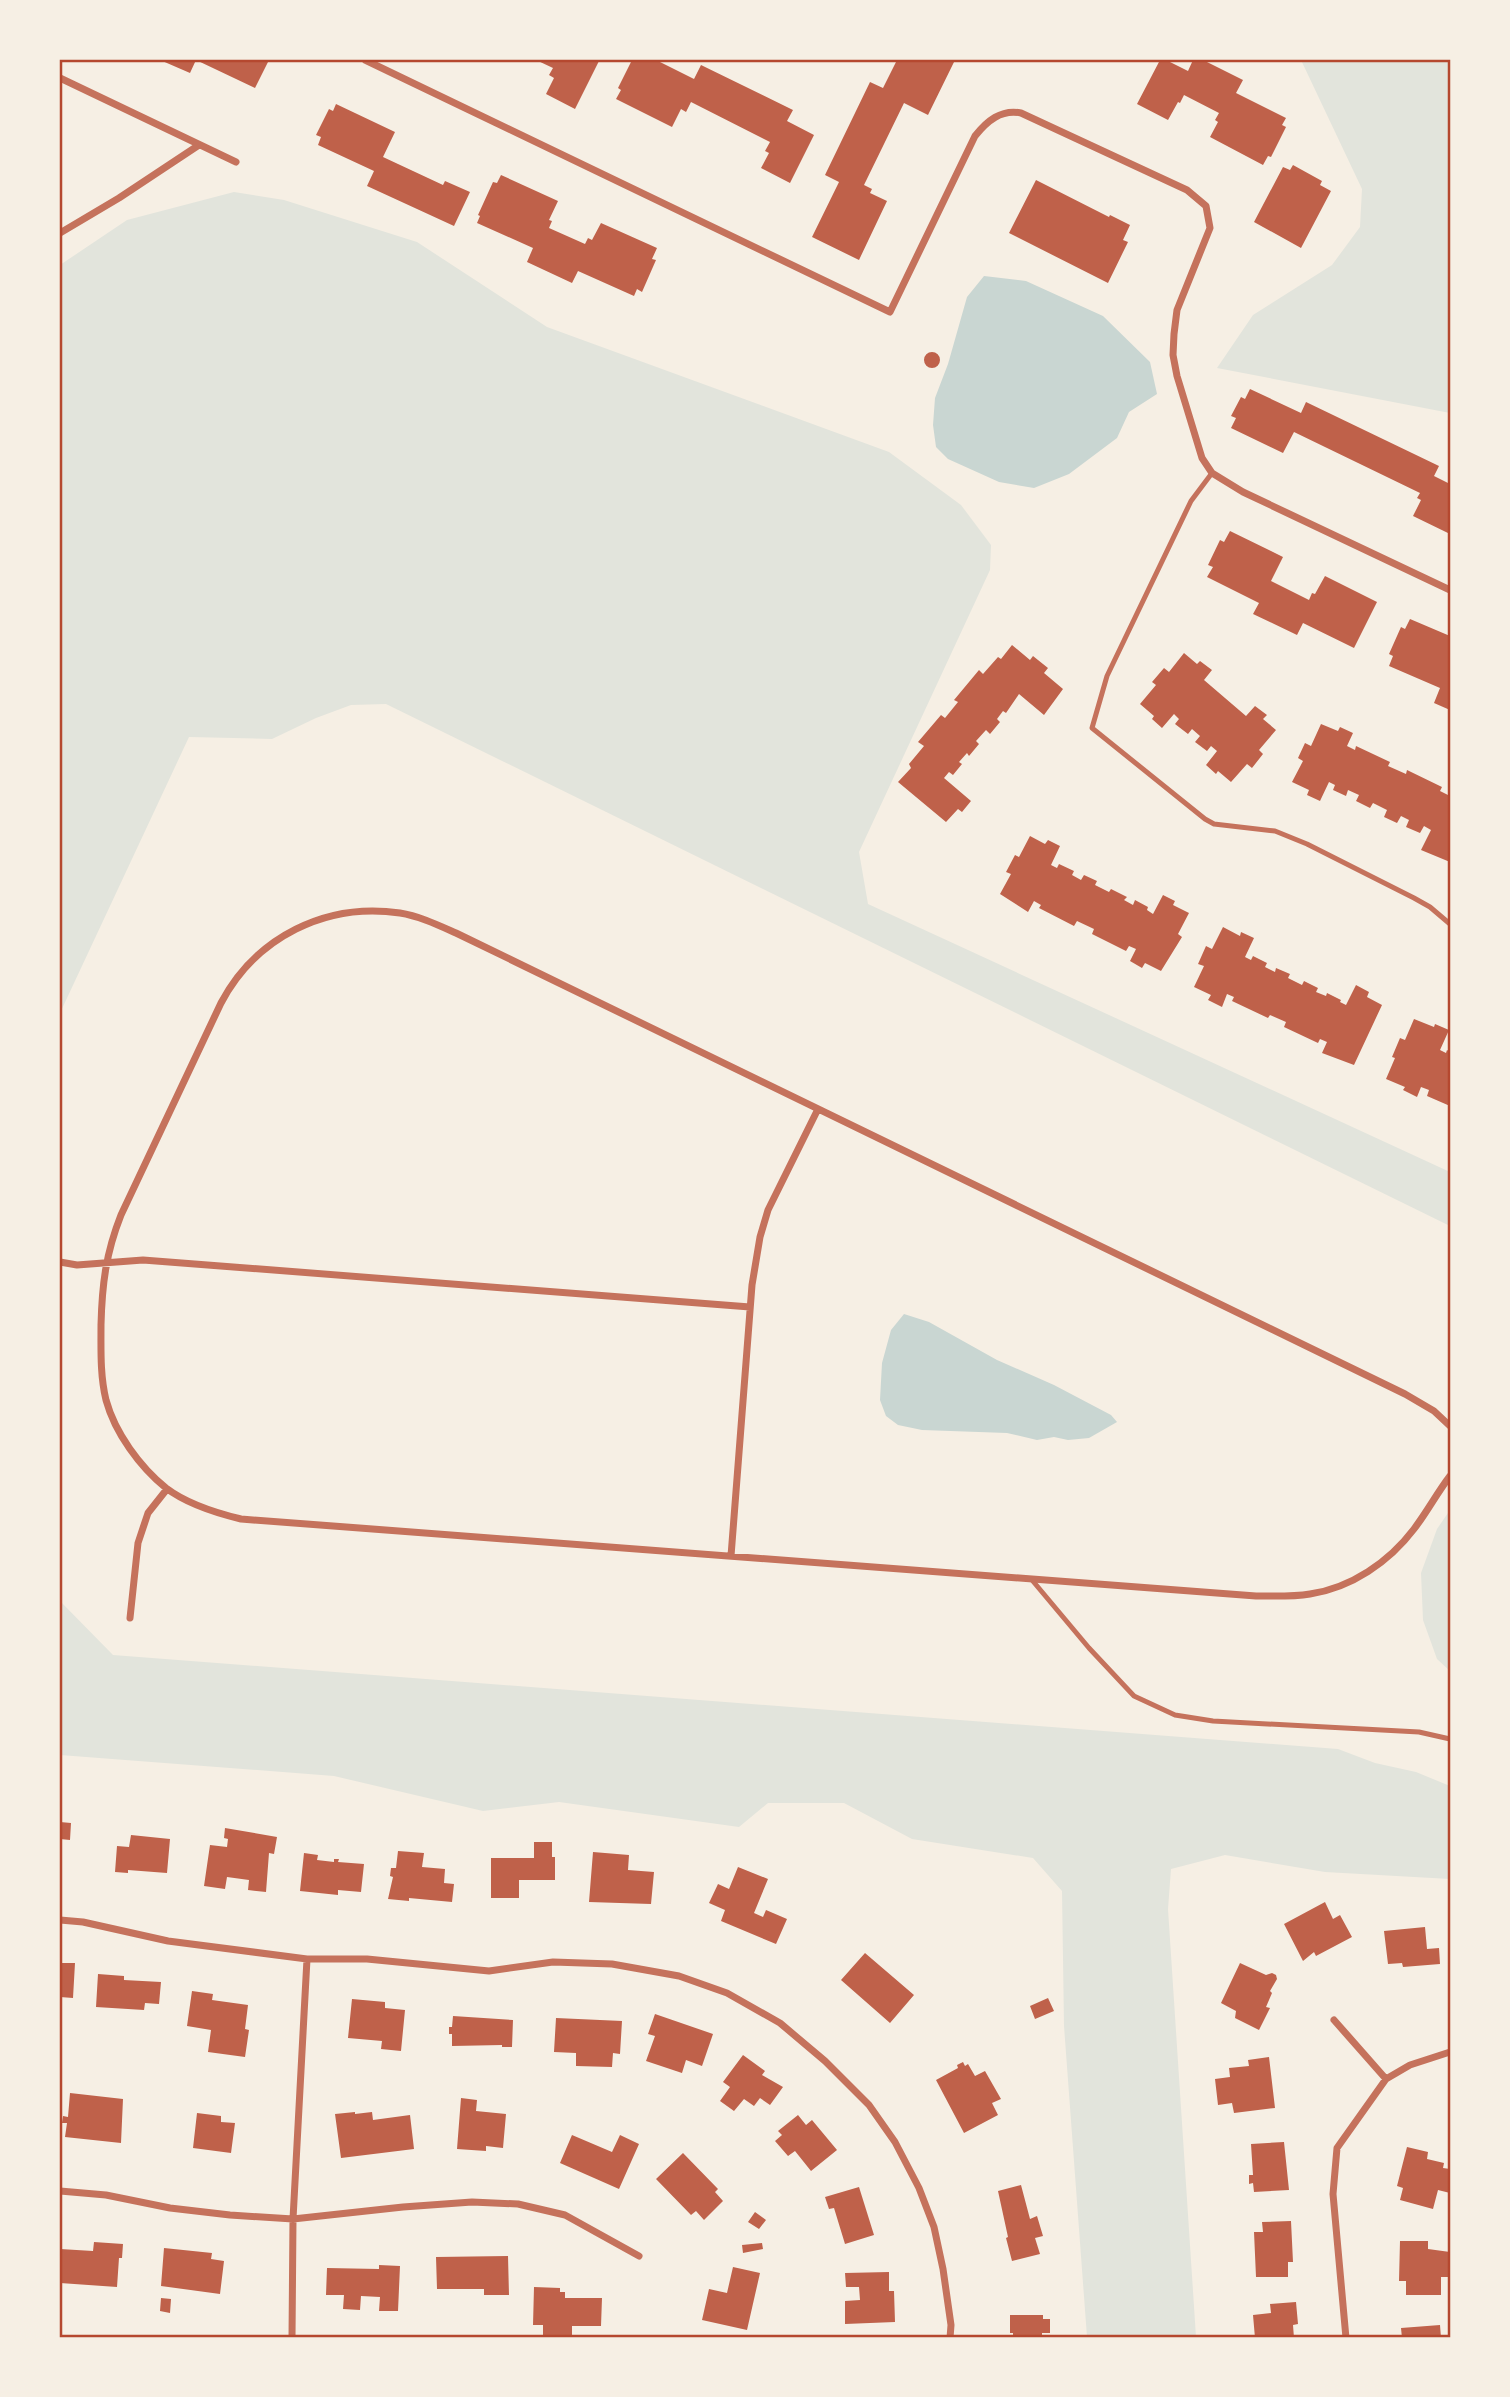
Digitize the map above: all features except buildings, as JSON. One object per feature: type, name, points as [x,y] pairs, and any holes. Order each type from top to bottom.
[{"type":"street","points":[[365,60],[890,312],[975,136],[984,124],[996,116],[1010,111],[1021,113],[1187,190],[1206,206],[1209,228],[1177,310],[1173,355],[1202,458],[1212,472],[1243,492],[1451,590]]},
{"type":"street","points":[[60,78],[236,162]]},
{"type":"street","points":[[60,233],[120,198],[199,145]]},
{"type":"street","points":[[1451,1426],[1434,1411],[1405,1394],[438,925],[403,914],[345,912],[327,916],[288,932],[255,956],[229,987],[121,1215],[105,1263],[102,1381],[107,1402],[124,1440],[137,1458],[167,1489],[201,1506],[241,1518],[1256,1596],[1310,1594],[1335,1588],[1380,1564],[1414,1529],[1451,1476]]},
{"type":"street","points":[[732,1556],[755,1262],[768,1210],[818,1109]]},
{"type":"street","points":[[60,1262],[77,1265],[143,1260],[750,1307]]},
{"type":"street","points":[[130,1618],[138,1543],[148,1513],[167,1489]]},
{"type":"street","points":[[60,1920],[83,1922],[168,1941],[307,1959],[368,1959],[489,1971],[553,1962],[612,1964],[679,1976],[727,1993],[780,2023],[825,2061],[869,2105],[895,2142],[919,2188],[934,2227],[943,2269],[951,2325],[950,2337]]},
{"type":"street","points":[[292,2337],[293,2218],[307,1959]]},
{"type":"street","points":[[1334,2020],[1386,2078]]},
{"type":"street","points":[[1346,2337],[1332,2194],[1337,2148],[1386,2078],[1410,2064],[1451,2052]]},
{"type":"street","points":[[60,2191],[106,2195],[170,2208],[293,2218],[472,2202],[518,2204],[565,2215],[639,2256]]},
{"type":"lane","points":[[1212,472],[1192,501],[1107,676],[1092,727],[1214,824],[1275,831],[1307,844],[1414,898],[1451,924]]},
{"type":"lane","points":[[1032,1580],[1134,1696],[1175,1715],[1213,1721],[1419,1732],[1451,1739]]},
{"type":"shaded area","points":[[1301,60],[1450,60],[1450,413],[1217,368],[1253,315],[1332,265],[1360,227],[1362,189]]},
{"type":"shaded area","points":[[234,192],[284,200],[417,242],[547,327],[889,452],[961,505],[991,545],[990,570],[859,852],[868,904],[1450,1172],[1450,1226],[386,704],[351,705],[272,739],[189,737],[60,1013],[60,265],[127,220]]},
{"type":"shaded area","points":[[984,276],[1026,281],[1103,316],[1150,362],[1157,394],[1129,412],[1117,438],[1069,474],[1034,488],[999,482],[948,459],[936,447],[933,425],[935,398],[948,364],[967,297]]},
{"type":"shaded area","points":[[904,1314],[929,1322],[997,1360],[1054,1385],[1111,1415],[1117,1422],[1089,1438],[1068,1440],[1054,1437],[1037,1440],[1007,1433],[922,1430],[898,1425],[886,1416],[880,1400],[882,1363],[891,1330]]},
{"type":"shaded area","points":[[1450,1510],[1450,1671],[1437,1659],[1423,1620],[1421,1573],[1437,1529]]},
{"type":"shaded area","points":[[60,1601],[113,1655],[1338,1749],[1375,1763],[1416,1772],[1450,1786],[1450,1879],[1325,1872],[1225,1855],[1171,1869],[1168,1909],[1196,2337],[1087,2337],[1064,2026],[1062,1891],[1033,1858],[912,1839],[844,1803],[768,1803],[739,1827],[559,1802],[483,1811],[334,1776],[60,1755]]}]
